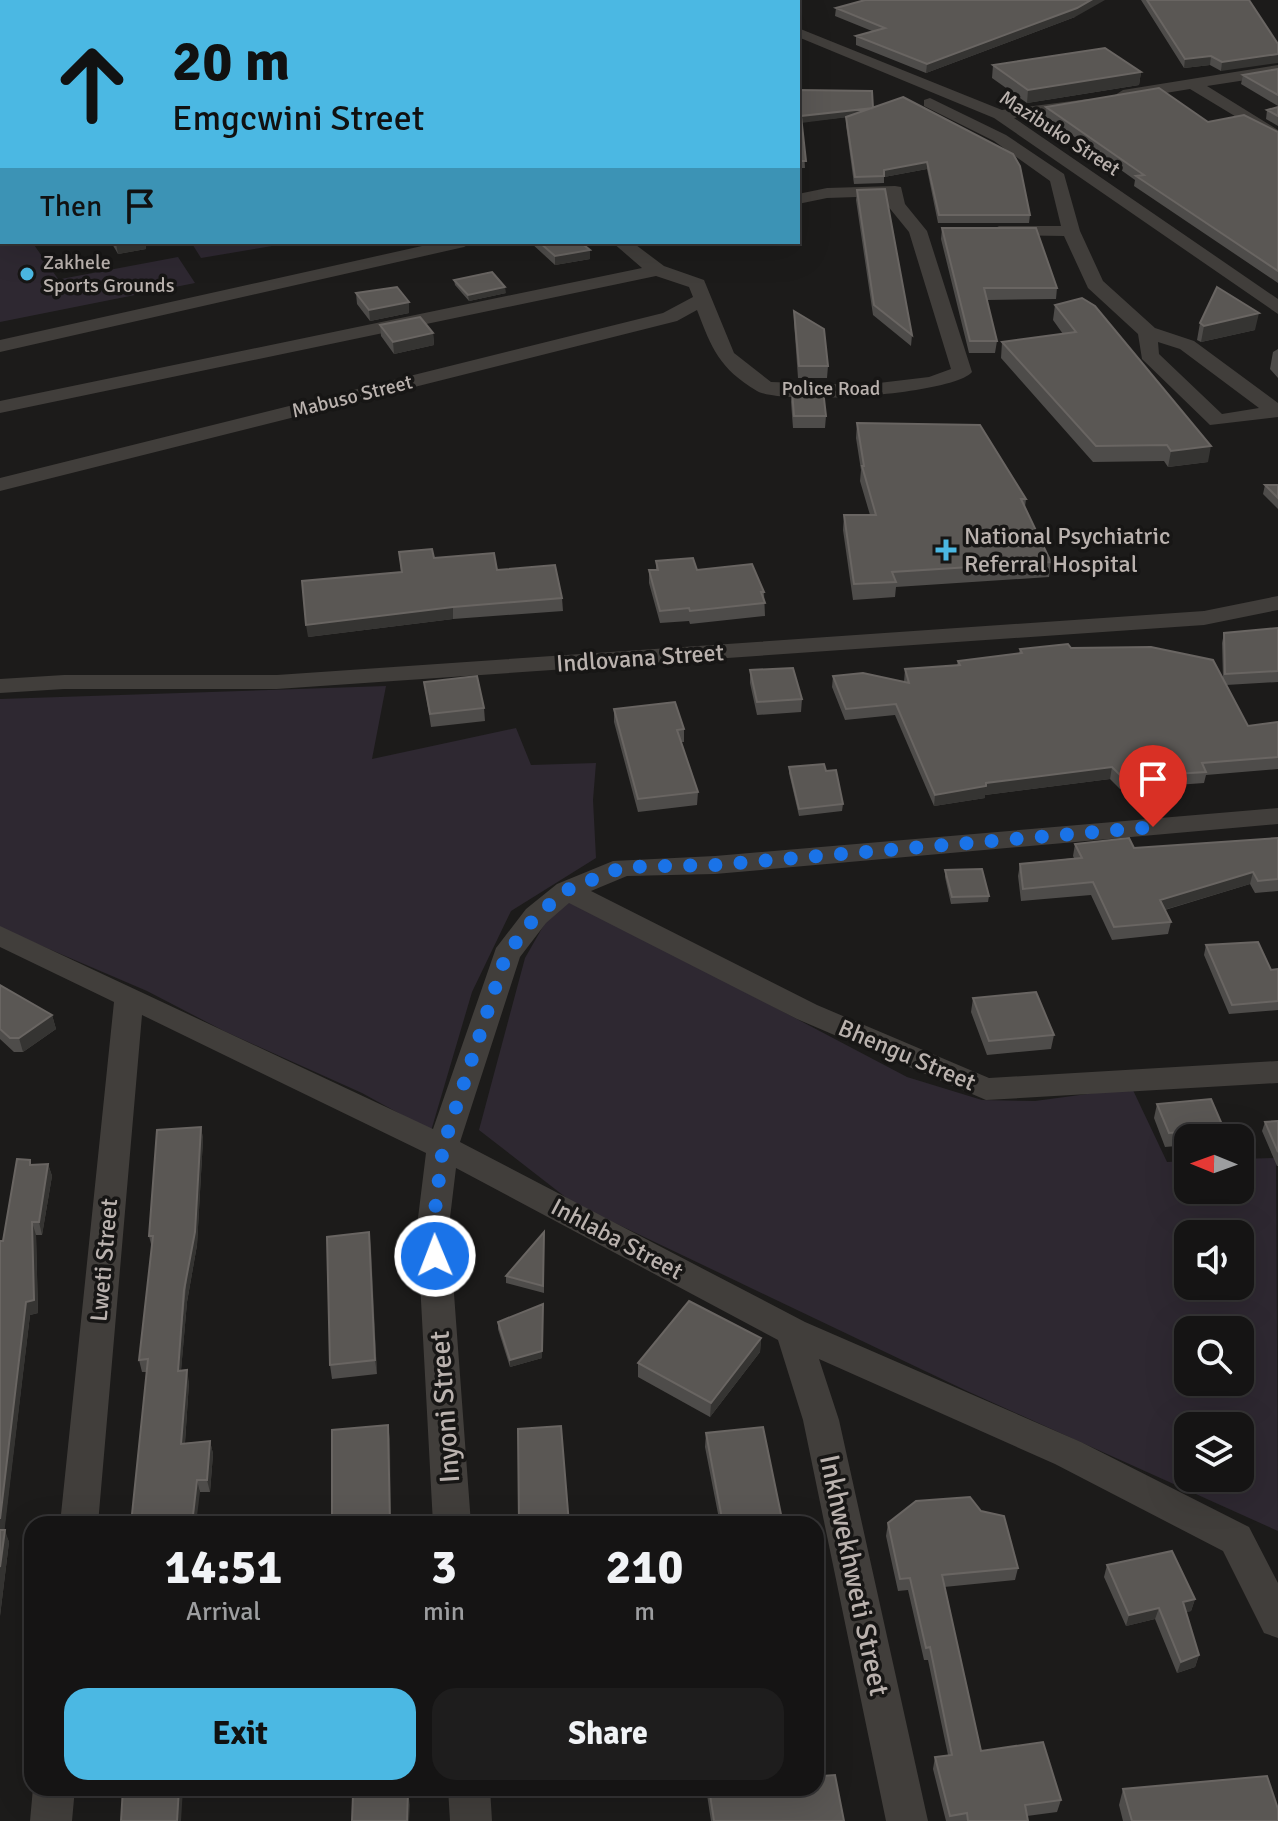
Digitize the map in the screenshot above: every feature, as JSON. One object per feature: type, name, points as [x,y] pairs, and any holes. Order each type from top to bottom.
[{"type":"street","name":"Mazibuko Street","points":[[800,33],[1000,115],[1278,308]]},
{"type":"street","points":[[1000,115],[1278,70]]},
{"type":"street","points":[[1193,84],[1278,137]]},
{"type":"street","points":[[930,103],[1000,138],[1058,178],[1071,231],[1095,284],[1148,332],[1187,345],[1276,411],[1217,421],[1149,355],[1148,332]]},
{"type":"street","name":"Police Road","points":[[624,244],[657,270],[697,284],[725,356],[766,388],[862,391],[932,383],[962,372],[926,231],[896,205],[895,191],[827,193],[800,199]]},
{"type":"street","points":[[979,231],[1071,231]]},
{"type":"street","points":[[0,346],[455,244]]},
{"type":"street","points":[[0,407],[657,270]]},
{"type":"street","name":"Mabuso Street","points":[[0,485],[670,317],[701,300]]},
{"type":"street","points":[[1167,372],[1216,364]]},
{"type":"street","name":"Indlovana Street","points":[[0,686],[64,682],[277,682],[503,668],[1204,618],[1278,603]]},
{"type":"street","name":"Inyoni Street","points":[[451,1516],[433,1226],[443,1147],[506,955],[536,916],[567,890],[623,867],[715,865],[1278,816]]},
{"type":"street","name":"Bhengu Street","points":[[567,890],[807,1012],[986,1089],[1278,1072]]},
{"type":"street","name":"Inhlaba Street","points":[[0,935],[443,1147],[793,1332],[1068,1453],[1236,1539],[1278,1621]]},
{"type":"street","name":"Lweti Street","points":[[80,1516],[129,996]]},
{"type":"street","name":"Inkhwekhweti Street","points":[[793,1332],[821,1420],[907,1821]]},
{"type":"street","points":[[51,1821],[53,1796]]},
{"type":"street","points":[[469,1796],[471,1821]]},
{"type":"shaded area","points":[[0,244],[33,244],[68,293],[61,279],[178,257],[195,283],[0,322]]},
{"type":"shaded area","points":[[192,244],[284,244],[201,258]]},
{"type":"shaded area","points":[[386,686],[372,759],[516,728],[531,765],[596,763],[593,800],[596,858],[511,911],[472,992],[431,1131],[362,1093],[224,1031],[147,991],[0,928],[0,699]]},
{"type":"shaded area","points":[[571,900],[907,1077],[982,1100],[1035,1101],[1132,1088],[1167,1162],[1174,1162],[1174,1204],[1254,1204],[1254,1159],[1276,1158],[1278,1531],[1191,1492],[1254,1492],[1254,1412],[1174,1412],[1174,1484],[967,1391],[573,1203],[479,1130],[525,958],[545,923]]},
{"type":"building","points":[[865,0],[1091,0],[927,64],[856,36],[885,28],[836,8]]},
{"type":"building","points":[[1147,0],[1249,0],[1278,44],[1278,54],[1222,62],[1211,56],[1185,59]]},
{"type":"building","points":[[1105,48],[1141,72],[1028,90],[993,65]]},
{"type":"building","points":[[1278,69],[1278,95],[1243,75]]},
{"type":"building","points":[[1159,88],[1208,122],[1244,115],[1278,132],[1278,271],[1136,176],[1144,175],[1046,107]]},
{"type":"building","points":[[800,90],[872,91],[873,108],[801,116],[806,161],[800,161]]},
{"type":"building","points":[[903,97],[1013,154],[1020,166],[1030,215],[939,215],[927,162],[884,170],[884,176],[855,177],[846,117]]},
{"type":"building","points":[[1278,107],[1278,116],[1267,110]]},
{"type":"building","points":[[885,189],[912,335],[874,305],[857,190]]},
{"type":"building","points":[[942,228],[1036,228],[1057,288],[984,288],[997,341],[970,341]]},
{"type":"building","points":[[541,244],[582,244],[590,250],[555,256]]},
{"type":"building","points":[[492,272],[505,287],[468,295],[454,280]]},
{"type":"building","points":[[397,287],[409,302],[369,310],[356,293]]},
{"type":"building","points":[[1217,287],[1259,313],[1204,326],[1200,323]]},
{"type":"building","points":[[1082,298],[1095,306],[1211,446],[1171,451],[1167,445],[1096,446],[1002,342],[1076,332],[1055,305]]},
{"type":"building","points":[[794,311],[824,329],[828,366],[799,366]]},
{"type":"building","points":[[420,317],[433,333],[393,342],[380,325]]},
{"type":"building","points":[[792,390],[823,390],[826,416],[794,416]]},
{"type":"building","points":[[857,423],[980,425],[1026,499],[1021,499],[1051,562],[892,572],[896,582],[854,584],[844,515],[876,515],[862,466]]},
{"type":"building","points":[[1265,485],[1278,485],[1278,498]]},
{"type":"building","points":[[432,549],[434,558],[494,553],[497,570],[555,565],[562,598],[453,607],[306,625],[302,581],[402,572],[399,552]]},
{"type":"building","points":[[693,558],[697,570],[752,564],[764,592],[761,592],[765,603],[660,611],[649,570],[658,570],[656,561]]},
{"type":"building","points":[[1278,628],[1278,671],[1225,674],[1224,633]]},
{"type":"building","points":[[1068,644],[1071,648],[1151,647],[1213,660],[1248,726],[1278,722],[1278,757],[1202,763],[1206,772],[1122,777],[1112,767],[986,783],[986,786],[935,795],[896,704],[846,709],[833,676],[863,673],[909,683],[905,669],[960,665],[958,661]]},
{"type":"building","points":[[793,668],[802,699],[757,702],[750,670]]},
{"type":"building","points":[[477,676],[484,708],[430,714],[424,682]]},
{"type":"building","points":[[675,702],[684,729],[677,730],[698,792],[638,799],[614,709]]},
{"type":"building","points":[[824,764],[826,771],[836,770],[843,804],[799,809],[789,767]]},
{"type":"building","points":[[1129,838],[1134,848],[1278,838],[1278,879],[1258,881],[1253,872],[1160,900],[1171,922],[1114,927],[1093,882],[1023,889],[1020,864],[1082,858],[1075,844]]},
{"type":"building","points":[[982,869],[989,896],[952,897],[945,870]]},
{"type":"building","points":[[1258,942],[1271,970],[1278,969],[1278,1001],[1232,1005],[1206,945]]},
{"type":"building","points":[[0,985],[52,1015],[19,1038],[10,1038],[0,1029]]},
{"type":"building","points":[[1036,992],[1054,1035],[989,1041],[973,998]]},
{"type":"building","points":[[1211,1099],[1222,1124],[1174,1124],[1174,1133],[1169,1133],[1157,1104]]},
{"type":"building","points":[[1278,1121],[1278,1152],[1265,1122]]},
{"type":"building","points":[[201,1127],[195,1232],[184,1290],[178,1371],[187,1370],[181,1444],[210,1441],[207,1480],[197,1480],[193,1516],[132,1516],[148,1359],[139,1360],[153,1236],[149,1236],[157,1130]]},
{"type":"building","points":[[17,1159],[30,1160],[30,1165],[48,1164],[39,1222],[32,1222],[34,1300],[26,1302],[0,1519],[0,1241],[3,1241]]},
{"type":"building","points":[[369,1232],[375,1360],[330,1365],[327,1237]]},
{"type":"building","points":[[544,1232],[543,1286],[506,1276]]},
{"type":"building","points":[[689,1301],[761,1338],[711,1403],[638,1363]]},
{"type":"building","points":[[543,1304],[542,1351],[510,1360],[498,1322]]},
{"type":"building","points":[[388,1425],[390,1516],[332,1516],[332,1430]]},
{"type":"building","points":[[561,1426],[568,1516],[519,1516],[518,1429]]},
{"type":"building","points":[[763,1427],[781,1516],[722,1516],[706,1433]]},
{"type":"building","points":[[970,1497],[981,1511],[1004,1516],[1018,1568],[942,1575],[981,1751],[1043,1742],[1061,1800],[1025,1805],[1028,1821],[968,1821],[967,1813],[950,1816],[935,1757],[952,1755],[930,1647],[926,1648],[910,1578],[900,1579],[888,1523],[916,1501]]},
{"type":"building","points":[[0,1530],[5,1530],[0,1567]]},
{"type":"building","points":[[1172,1551],[1195,1599],[1183,1602],[1199,1655],[1181,1662],[1159,1608],[1129,1615],[1107,1565]]},
{"type":"building","points":[[835,1775],[844,1821],[714,1821],[710,1796],[824,1796],[824,1776]]},
{"type":"building","points":[[1267,1776],[1278,1809],[1278,1821],[1132,1821],[1123,1789]]},
{"type":"building","points":[[123,1796],[179,1796],[177,1821],[121,1821]]},
{"type":"building","points":[[353,1796],[408,1796],[407,1821],[352,1821]]},
{"type":"place","name":"Zakhele Sports Grounds","points":[[27,274]]},
{"type":"place","name":"National Psychiatric Referral Hospital","points":[[946,550]]},
{"type":"route","points":[[435,1256],[433,1226],[443,1147],[506,955],[536,916],[567,890],[623,867],[715,865],[1153,827]]}]
